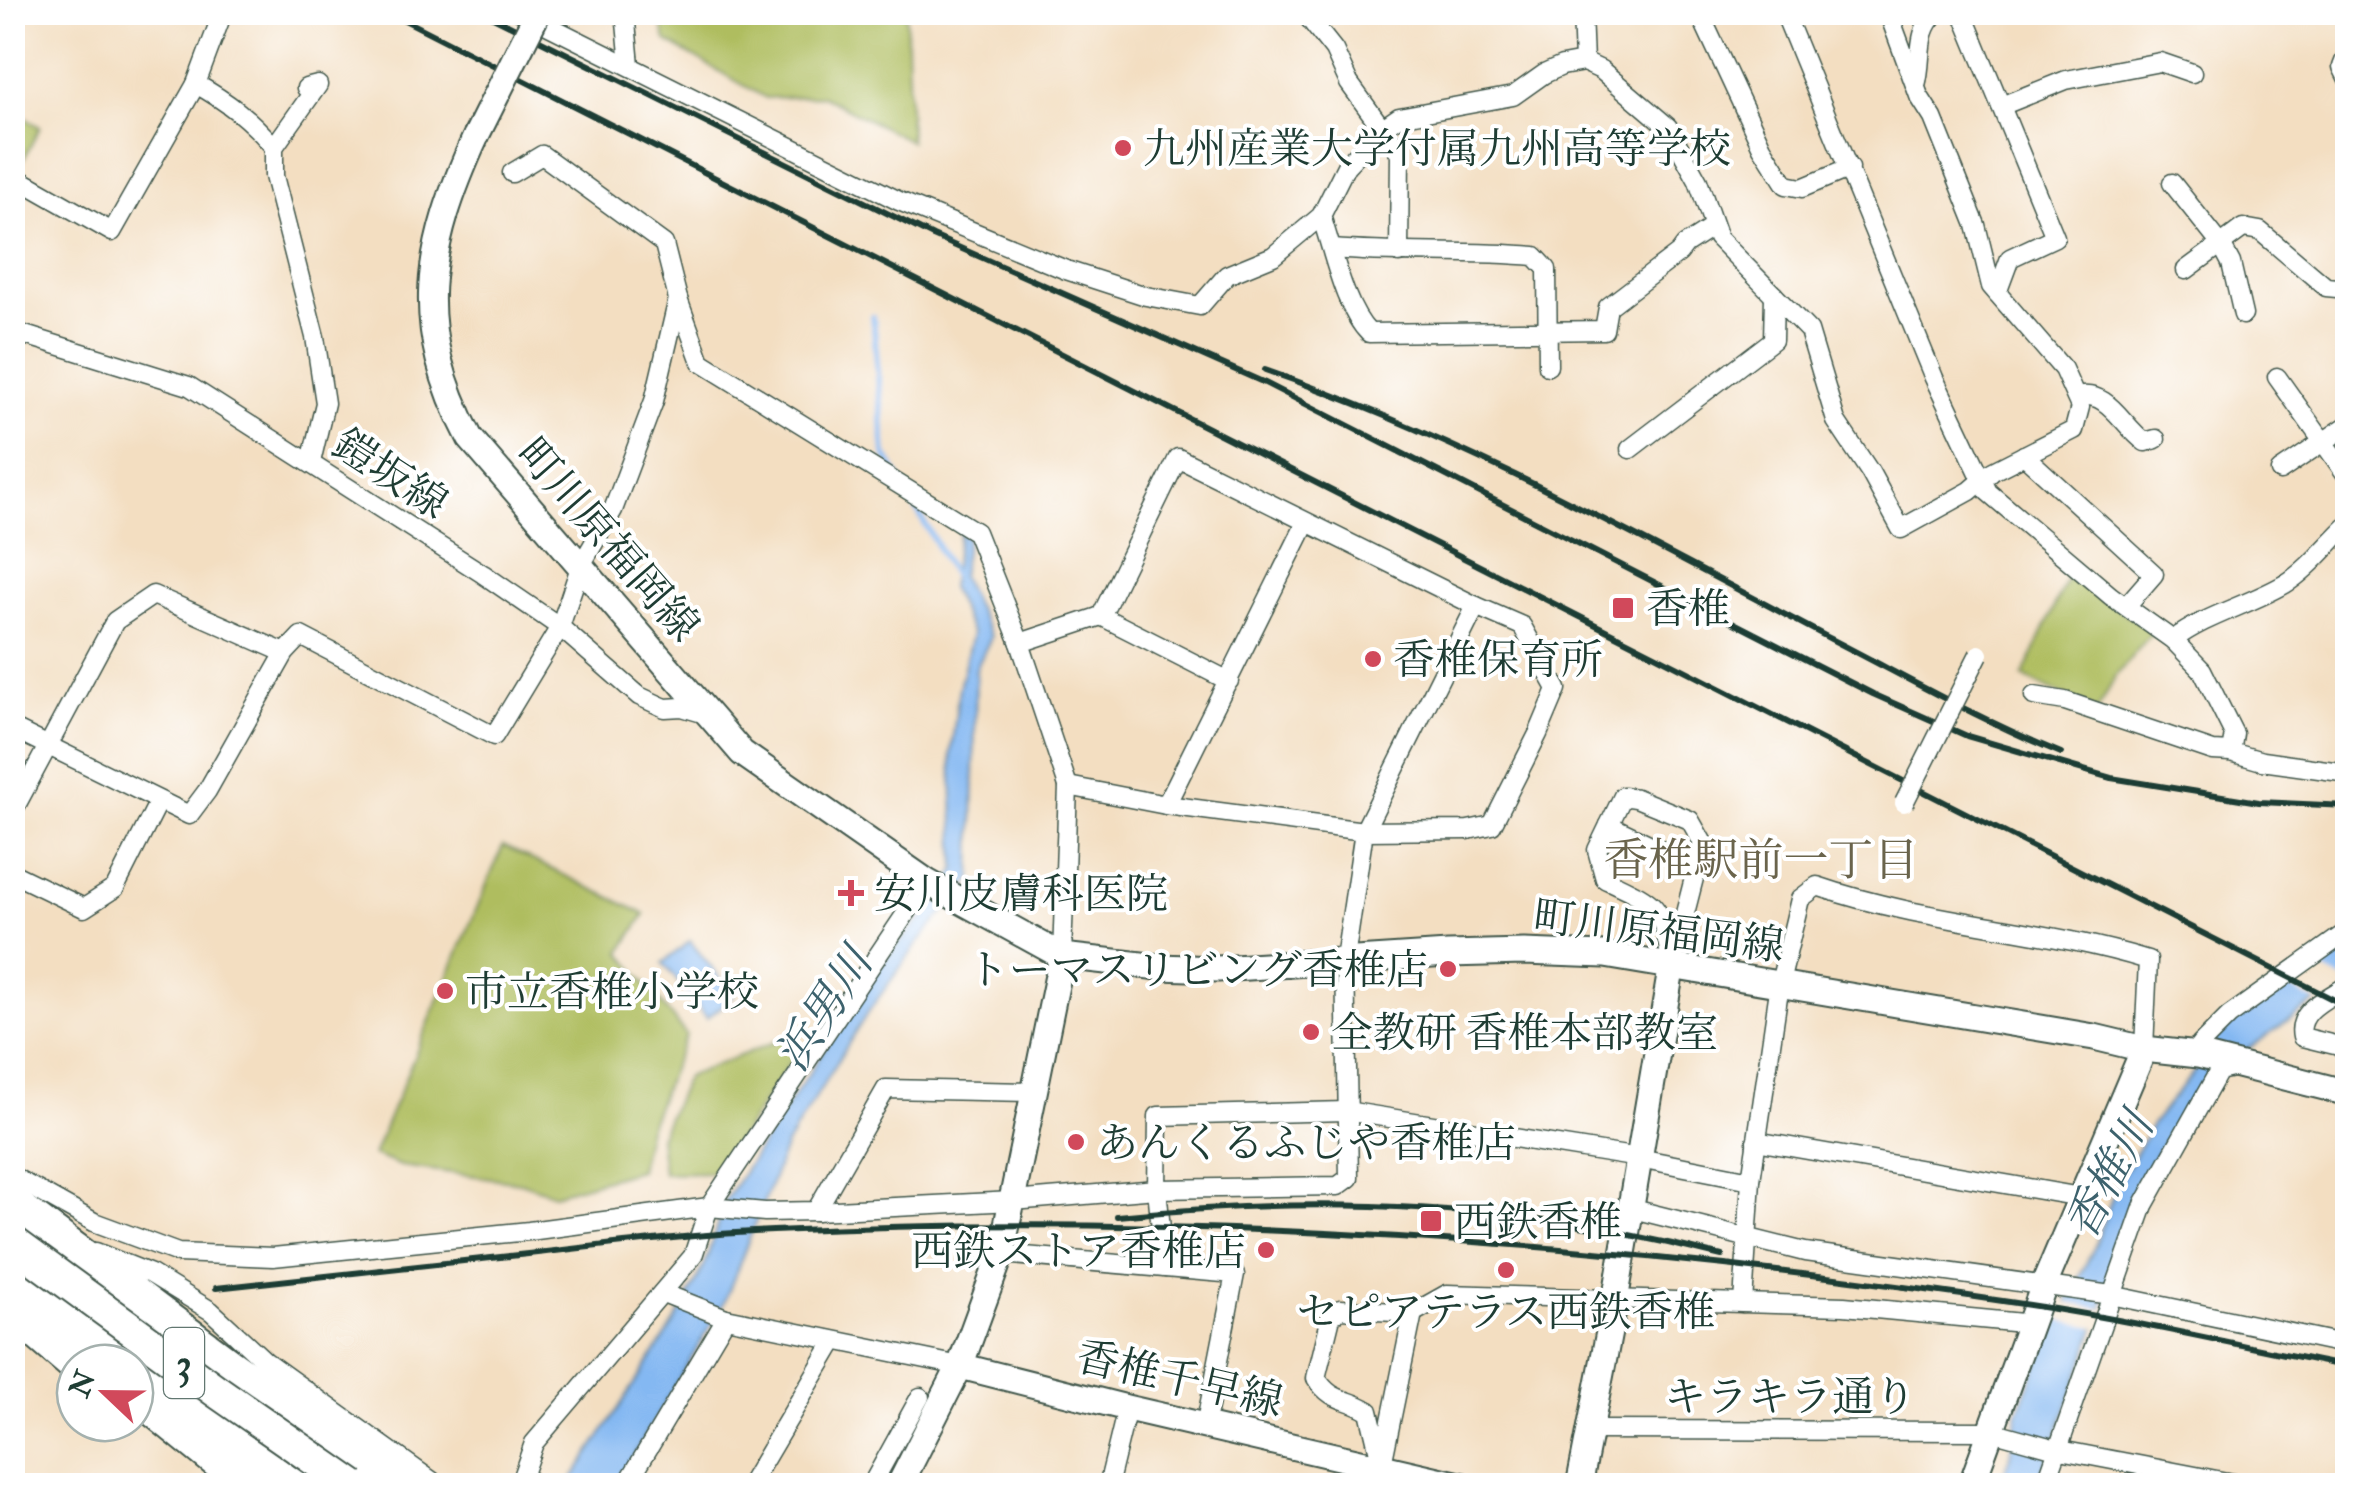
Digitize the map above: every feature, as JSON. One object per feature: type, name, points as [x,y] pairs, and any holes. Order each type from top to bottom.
[{"type":"highway","points":[[12,1200],[23,1234],[229,1364],[405,1486]]},
{"type":"highway","points":[[12,1212],[23,1234],[215,1390],[356,1486]]},
{"type":"highway","points":[[12,1265],[323,1486]]},
{"type":"highway","name":"3","points":[[12,1281],[97,1343]]},
{"type":"highway","points":[[12,1289],[72,1343]]},
{"type":"highway","points":[[12,1302],[52,1327]]},
{"type":"highway","points":[[12,1312],[55,1349]]},
{"type":"highway","name":"3","points":[[155,1386],[292,1486]]},
{"type":"highway","points":[[155,1412],[246,1486]]},
{"type":"highway","points":[[155,1433],[220,1486]]},
{"type":"main road","name":"町川原福岡線","points":[[538,12],[449,197],[436,247],[431,301],[434,347],[452,404],[470,438],[742,754],[964,904],[1062,956],[1159,967],[1218,968],[1345,959],[1572,952],[1672,964],[2094,1036],[2144,1050],[2198,1055],[2348,1093]]},
{"type":"main road","points":[[899,1486],[960,1366],[1002,1254],[1062,956]]},
{"type":"main road","points":[[1578,1486],[1615,1301],[1672,964]]},
{"type":"main road","points":[[1971,1486],[2002,1434],[2044,1285],[2144,1050]]},
{"type":"main road","name":"香椎千早線","points":[[960,1366],[1379,1475],[1464,1486]]},
{"type":"street","points":[[12,185],[24,182],[112,232],[196,84],[224,12]]},
{"type":"street","points":[[521,12],[899,201],[1066,270],[1146,296],[1200,306],[1227,275],[1273,256],[1321,216],[1346,166],[1380,130],[1399,117],[1514,96],[1544,74],[1584,62],[1601,70],[1668,127],[1698,182],[1718,238],[1809,331],[1836,421],[1870,472],[1900,529],[2074,430],[2080,407],[2063,368],[1991,286],[1976,225],[1933,118],[1915,86],[1888,12]]},
{"type":"street","points":[[624,12],[630,65]]},
{"type":"street","points":[[1304,12],[1334,50],[1348,83],[1400,153],[1399,252]]},
{"type":"street","points":[[1582,12],[1584,62]]},
{"type":"street","points":[[1699,12],[1762,148],[1786,185],[1802,188],[1850,168]]},
{"type":"street","points":[[1784,12],[1934,378],[1988,492],[2111,596],[2173,640],[2202,670],[2234,734],[2231,752]]},
{"type":"street","points":[[1915,86],[1921,68],[1920,39],[1927,22],[1937,12]]},
{"type":"street","points":[[1962,12],[2055,237],[2010,258],[1998,293]]},
{"type":"street","points":[[2348,52],[2342,67],[2348,80]]},
{"type":"street","points":[[2001,106],[2066,80],[2160,62],[2192,72]]},
{"type":"street","points":[[196,84],[230,103],[274,147]]},
{"type":"street","points":[[306,88],[318,86],[274,147],[274,176],[314,337],[325,403],[310,462]]},
{"type":"street","points":[[512,172],[542,155],[664,244],[678,299],[701,362],[976,532],[1020,643],[1068,786],[1062,956]]},
{"type":"street","points":[[2172,184],[2231,262],[2243,315]]},
{"type":"street","points":[[1321,216],[1344,287],[1369,333],[1604,330],[1608,307],[1713,227]]},
{"type":"street","points":[[2186,270],[2243,228],[2260,231],[2326,287],[2348,290]]},
{"type":"street","points":[[1333,250],[1476,251],[1534,256],[1547,270],[1548,366]]},
{"type":"street","points":[[1630,449],[1773,340],[1774,295]]},
{"type":"street","points":[[12,728],[188,815],[206,791],[285,654],[301,636],[494,736],[560,628],[580,567],[614,510],[654,401],[678,299]]},
{"type":"street","name":"鎧坂線","points":[[12,331],[189,386],[560,628],[639,696],[666,708],[682,706],[706,714]]},
{"type":"street","points":[[2277,377],[2348,478]]},
{"type":"street","points":[[2076,397],[2088,394],[2101,398],[2137,437],[2145,442],[2156,439]]},
{"type":"street","points":[[2280,471],[2348,426]]},
{"type":"street","points":[[2024,455],[2154,574],[2127,605]]},
{"type":"street","points":[[1068,786],[1166,805],[1364,831],[1468,830],[1492,825],[1557,689],[1522,626],[1178,458],[1102,616]]},
{"type":"street","points":[[1166,805],[1306,523]]},
{"type":"street","points":[[2173,640],[2193,624],[2216,618],[2288,582],[2348,525]]},
{"type":"street","points":[[12,813],[115,620],[153,595],[285,654]]},
{"type":"street","points":[[12,1176],[94,1222],[178,1253],[273,1257],[709,1207],[816,1211],[1157,1189],[1338,1186],[1349,1178],[1345,959],[1364,831],[1476,606]]},
{"type":"street","points":[[1020,643],[1102,616],[1230,681]]},
{"type":"street","points":[[1904,802],[1979,654]]},
{"type":"street","points":[[2034,696],[2065,701],[2214,752],[2348,773]]},
{"type":"street","points":[[1623,796],[1690,820],[1704,843],[1672,964],[1660,912],[1641,896],[1605,879],[1596,850],[1623,796]]},
{"type":"street","points":[[12,873],[84,908],[115,888],[160,801]]},
{"type":"street","points":[[1609,825],[1697,867]]},
{"type":"street","points":[[534,1486],[523,1474],[534,1443],[693,1256],[709,1207],[931,884]]},
{"type":"street","points":[[1743,1302],[1751,1180],[1780,983],[1800,899],[1817,886],[1980,926],[2114,950],[2148,960],[2144,1050]]},
{"type":"street","points":[[2198,1055],[2200,1044],[2229,1016],[2348,931]]},
{"type":"street","points":[[2348,985],[2308,1012],[2300,1027],[2302,1037],[2339,1046],[2348,1056]]},
{"type":"street","points":[[2045,1486],[2144,1206],[2219,1071],[2241,1066]]},
{"type":"street","points":[[816,1211],[886,1089],[1035,1092]]},
{"type":"street","points":[[1165,1268],[1157,1189],[1158,1116],[1346,1112],[1639,1158],[1751,1180]]},
{"type":"street","points":[[1756,1141],[2082,1197]]},
{"type":"street","points":[[12,1200],[70,1243],[151,1274],[211,1311],[265,1361],[439,1486]]},
{"type":"street","points":[[1629,1208],[1824,1255],[2112,1295],[2348,1345]]},
{"type":"street","points":[[1002,1254],[1235,1274],[1205,1427]]},
{"type":"street","points":[[663,1293],[726,1318],[960,1366]]},
{"type":"street","points":[[1379,1475],[1413,1313],[1448,1294],[1844,1306],[2033,1324]]},
{"type":"street","name":"香椎千早線","points":[[1379,1475],[1369,1412],[1356,1403],[1327,1394],[1316,1378],[1331,1317],[1340,1309],[1413,1313]]},
{"type":"street","points":[[626,1486],[726,1318]]},
{"type":"street","points":[[749,1486],[834,1342]]},
{"type":"street","points":[[870,1486],[920,1397]]},
{"type":"street","points":[[1108,1486],[1127,1408]]},
{"type":"street","name":"キラキラ通り","points":[[1589,1430],[2002,1434],[2055,1449],[2248,1486]]},
{"type":"green space","points":[[659,13],[906,13],[910,141],[822,96],[766,98],[666,41]]},
{"type":"green space","points":[[13,111],[40,127],[16,174],[13,173]]},
{"type":"green space","points":[[2068,576],[2153,631],[2116,676],[2097,711],[2023,677]]},
{"type":"green space","points":[[503,846],[645,914],[621,952],[686,1035],[648,1128],[639,1170],[554,1194],[520,1182],[400,1166],[373,1155]]},
{"type":"green space","points":[[782,1039],[797,1052],[717,1172],[663,1173],[659,1137],[686,1077]]},
{"type":"water","points":[[960,532],[967,537],[961,576],[991,637],[976,669],[972,879],[918,943],[866,1015],[786,1145],[724,1303],[620,1479],[624,1485],[568,1486],[675,1322],[705,1264],[725,1200],[884,960],[935,904],[956,869],[951,753],[959,688],[972,634],[950,587]]},
{"type":"water","points":[[2347,935],[2347,980],[2212,1074],[2154,1159],[2127,1211],[2132,1213],[2099,1316],[2036,1485],[1999,1486],[2009,1460],[2018,1411],[2095,1246],[2115,1189],[2153,1123],[2200,1064],[2214,1035]]},
{"type":"water","points":[[690,941],[734,996],[707,1018],[663,963]]},
{"type":"pier","points":[[2301,958],[2347,982],[2319,1003],[2276,981]]},
{"type":"pier","points":[[2062,1302],[2109,1310],[2104,1329],[2053,1319]]},
{"type":"waterway","points":[[873,317],[885,454],[899,478]]},
{"type":"waterway","name":"浜男川","points":[[910,497],[955,578]]},
{"type":"railway","points":[[389,12],[2348,1007]]},
{"type":"railway","points":[[483,12],[933,236],[1265,383],[1873,694],[1967,736],[2111,778],[2259,802],[2348,806]]},
{"type":"railway","points":[[1265,370],[1482,459],[1945,699],[2061,753]]},
{"type":"railway","points":[[1117,1216],[1271,1206],[1421,1208],[1571,1224],[1722,1256]]},
{"type":"railway","points":[[216,1288],[743,1232],[930,1226],[1245,1229],[1561,1249],[1874,1283],[2070,1311],[2348,1367]]},
{"type":"place","name":"九州産業大学付属九州高等学校","points":[[1123,148]]},
{"type":"place","name":"香椎","points":[[1623,608]]},
{"type":"place","name":"香椎保育所","points":[[1373,659]]},
{"type":"place","name":"安川皮膚科医院","points":[[851,893]]},
{"type":"place","name":"トーマスリビング香椎店","points":[[1448,969]]},
{"type":"place","name":"市立香椎小学校","points":[[445,991]]},
{"type":"place","name":"全教研 香椎本部教室","points":[[1311,1032]]},
{"type":"place","name":"あんくるふじや香椎店","points":[[1076,1142]]},
{"type":"place","name":"西鉄香椎","points":[[1431,1221]]},
{"type":"place","name":"西鉄ストア香椎店","points":[[1266,1250]]},
{"type":"place","name":"セピアテラス西鉄香椎","points":[[1506,1270]]},
{"type":"district","name":"香椎駅前一丁目","points":[[1761,859]]},
{"type":"water label","name":"香椎川","points":[[2108,1175]]}]
